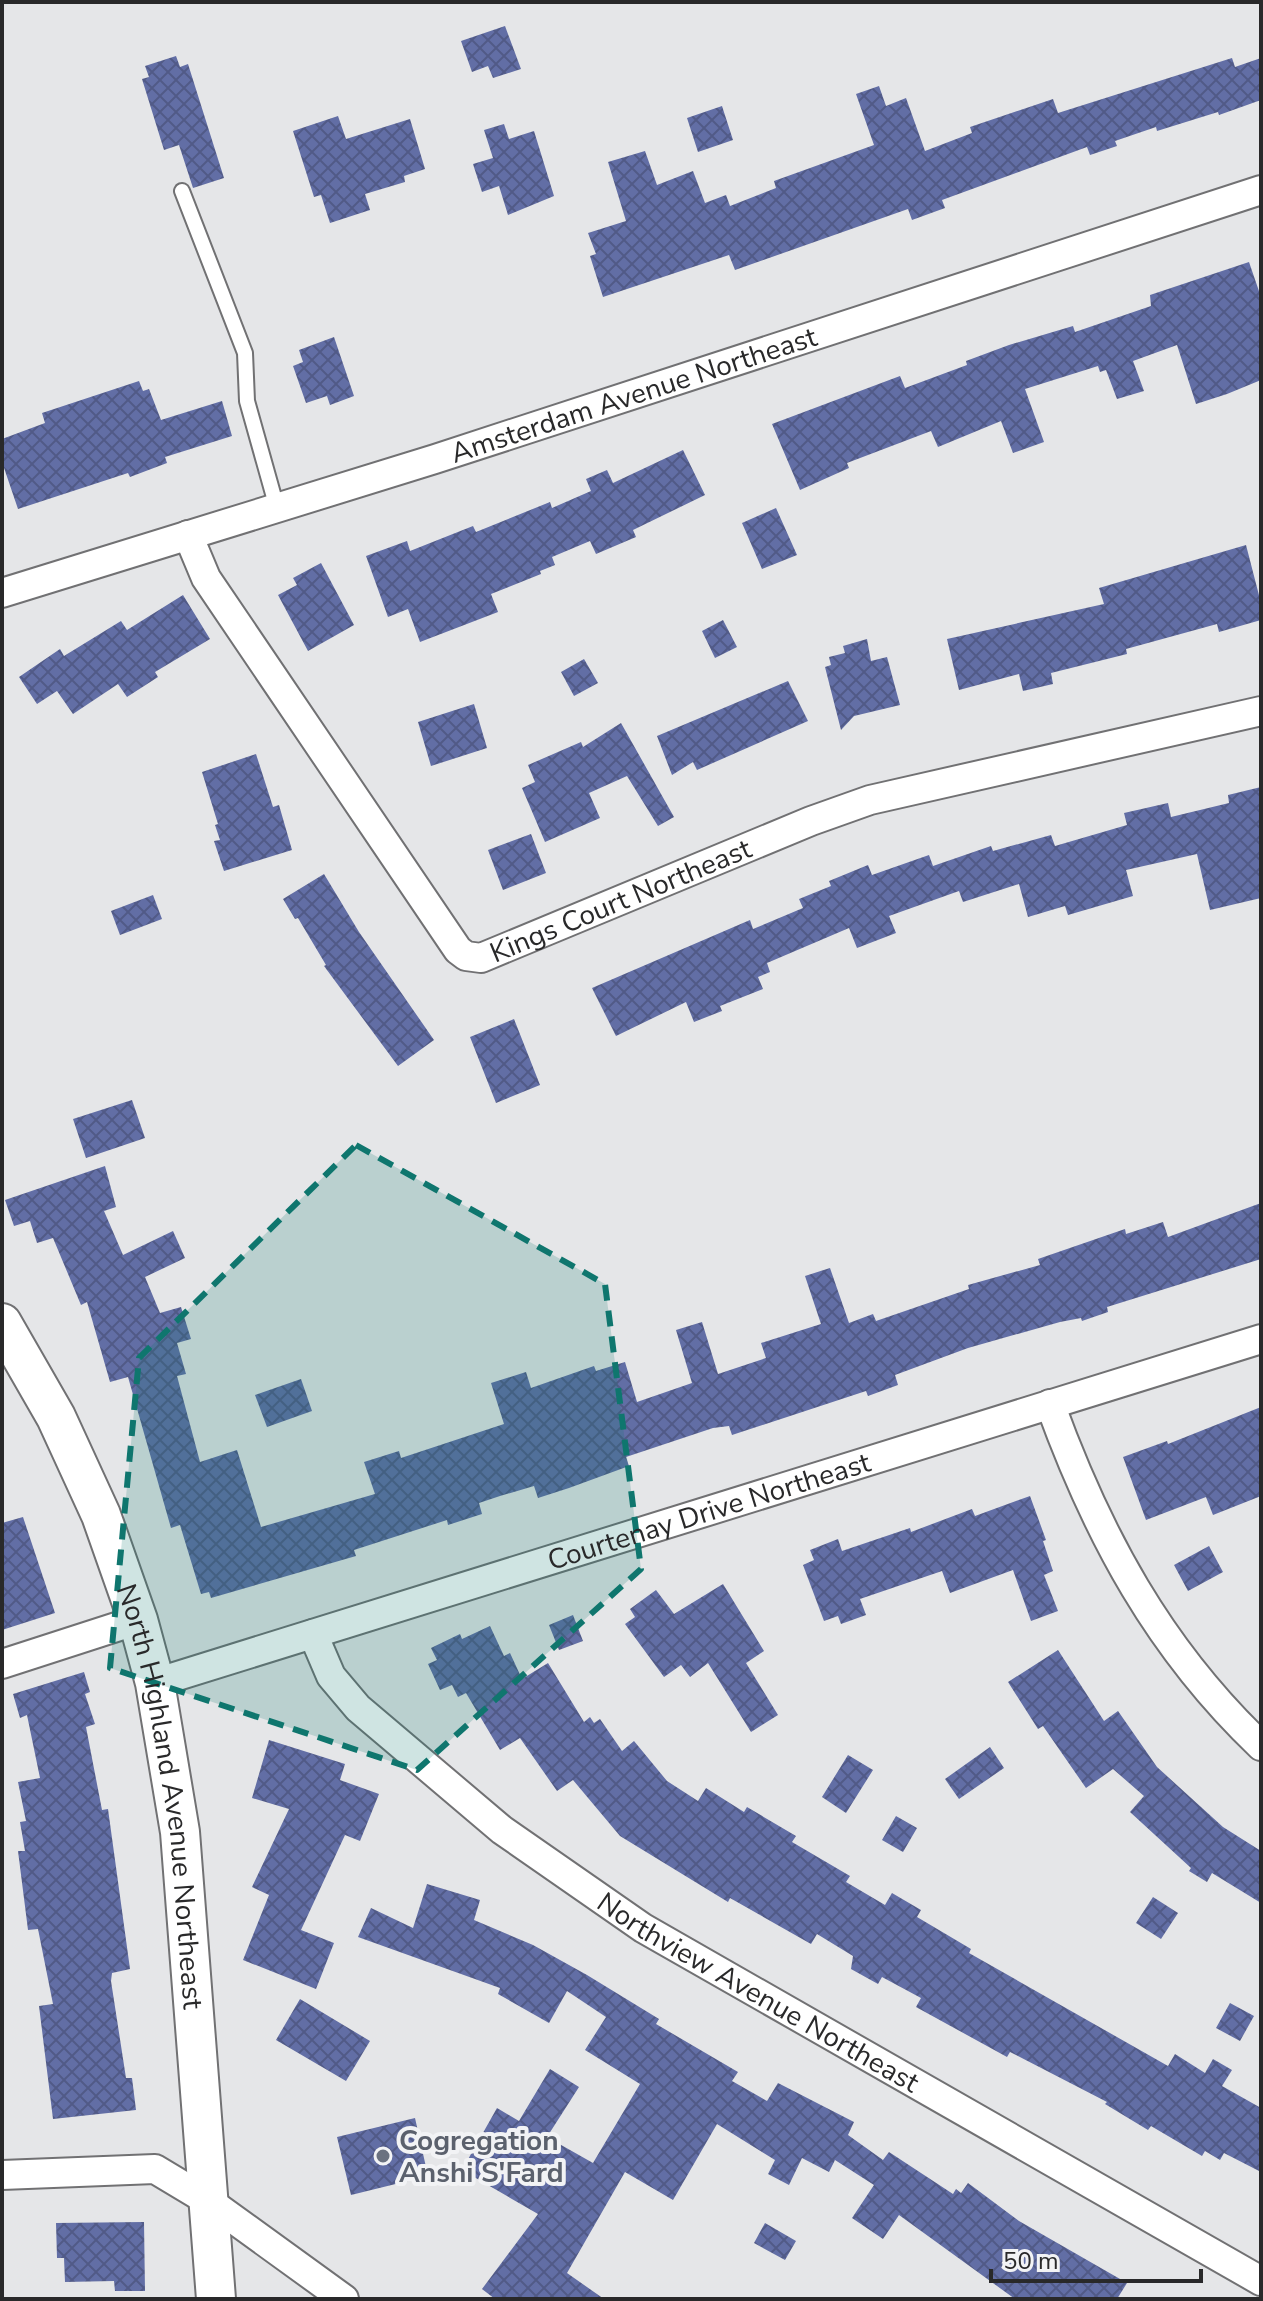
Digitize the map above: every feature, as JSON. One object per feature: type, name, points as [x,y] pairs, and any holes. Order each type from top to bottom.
[{"type":"street","name":"Amsterdam Avenue Northeast","points":[[2,593],[277,508],[1261,190]]},
{"type":"street","name":"Kings Court Northeast","points":[[188,535],[206,578],[458,950],[466,956],[481,958],[811,821],[870,800],[1261,711]]},
{"type":"street","name":"North Highland Avenue Northeast","points":[[2,1323],[56,1417],[95,1501],[138,1620],[155,1683],[180,1832],[216,2299]]},
{"type":"street","name":"Courtenay Drive Northeast","points":[[155,1683],[1261,1339]]},
{"type":"street","points":[[1050,1404],[1068,1455],[1115,1555],[1158,1629],[1190,1673],[1261,1746]]},
{"type":"street","points":[[2,1664],[138,1620]]},
{"type":"street","name":"Northview Avenue Northeast","points":[[313,1634],[331,1676],[358,1708],[502,1830],[643,1928],[1261,2281]]},
{"type":"street","points":[[2,2175],[155,2169],[210,2202],[344,2299]]},
{"type":"lane","points":[[182,191],[245,353],[247,401],[277,508]]},
{"type":"highlighted area","points":[[356,1145],[605,1284],[641,1569],[417,1770],[110,1668],[139,1358]]},
{"type":"building","points":[[505,26],[521,69],[493,78],[488,66],[472,72],[461,41]]},
{"type":"building","points":[[176,56],[180,67],[188,64],[224,178],[193,188],[179,145],[164,150],[142,79],[149,77],[145,66]]},
{"type":"building","points":[[1232,58],[1235,67],[1261,58],[1261,100],[1157,131],[1156,127],[1115,141],[1117,146],[1090,155],[1087,147],[942,200],[945,208],[912,220],[908,209],[735,270],[729,255],[603,297],[590,256],[596,254],[588,233],[626,221],[608,162],[645,151],[657,185],[693,171],[705,203],[726,195],[730,206],[776,188],[774,181],[874,145],[856,94],[879,86],[886,106],[906,98],[925,151],[972,133],[970,127],[1053,99],[1058,113]]},
{"type":"building","points":[[722,106],[733,140],[698,152],[687,118]]},
{"type":"building","points":[[338,116],[346,139],[410,119],[425,169],[404,176],[405,182],[365,194],[370,210],[330,223],[321,195],[314,197],[293,131]]},
{"type":"building","points":[[504,124],[509,139],[534,131],[554,196],[508,215],[499,186],[482,192],[473,164],[493,158],[484,130]]},
{"type":"building","points":[[1249,262],[1261,297],[1261,380],[1227,394],[1196,404],[1177,345],[1133,361],[1144,391],[1117,399],[1106,370],[1100,372],[1098,366],[1025,389],[1044,442],[1013,453],[1001,421],[938,447],[931,431],[847,463],[849,468],[800,490],[772,424],[900,376],[905,388],[967,365],[966,361],[1009,345],[1073,326],[1075,332],[1151,306],[1150,295]]},
{"type":"building","points":[[334,337],[354,396],[330,405],[327,396],[306,403],[293,366],[303,362],[299,350]]},
{"type":"building","points":[[139,381],[143,391],[149,389],[161,420],[222,401],[232,436],[165,457],[167,463],[130,477],[128,473],[18,509],[2,462],[2,439],[45,423],[42,413]]},
{"type":"building","points":[[683,450],[705,495],[633,530],[636,537],[596,554],[590,541],[552,557],[555,565],[540,571],[541,574],[491,594],[498,612],[420,642],[408,609],[388,617],[366,556],[407,541],[410,551],[473,526],[476,532],[550,502],[552,508],[591,491],[586,479],[607,470],[613,483]]},
{"type":"building","points":[[776,508],[797,555],[762,569],[742,523]]},
{"type":"building","points":[[1246,545],[1261,603],[1261,620],[1219,632],[1217,624],[1126,649],[1127,654],[1051,673],[1053,684],[1023,691],[1019,674],[959,690],[947,639],[1104,604],[1099,588]]},
{"type":"building","points":[[321,563],[354,625],[308,651],[278,595],[297,585],[293,578]]},
{"type":"building","points":[[183,595],[210,639],[155,672],[158,677],[127,697],[118,684],[73,714],[57,691],[37,704],[19,677],[60,649],[64,656],[121,621],[127,630]]},
{"type":"building","points":[[723,620],[737,647],[715,658],[702,631]]},
{"type":"building","points":[[867,639],[871,661],[887,657],[900,705],[854,716],[841,730],[825,667],[831,665],[829,657],[845,653],[843,646]]},
{"type":"building","points":[[584,659],[598,683],[574,696],[561,672]]},
{"type":"building","points":[[788,681],[808,721],[697,770],[693,762],[672,775],[657,736]]},
{"type":"building","points":[[474,704],[487,748],[431,766],[418,722]]},
{"type":"building","points":[[621,723],[674,817],[658,826],[627,776],[589,793],[600,818],[545,842],[522,788],[535,782],[528,765],[581,742],[583,747]]},
{"type":"building","points":[[256,754],[273,807],[279,805],[292,850],[224,871],[214,841],[220,840],[215,825],[218,824],[202,772]]},
{"type":"building","points":[[1261,787],[1261,898],[1210,910],[1197,854],[1126,870],[1133,896],[1068,915],[1065,906],[1028,917],[1019,884],[963,902],[959,891],[889,916],[896,933],[857,948],[849,928],[767,963],[770,972],[758,977],[763,989],[720,1006],[722,1011],[694,1022],[686,1002],[616,1036],[592,988],[750,920],[753,929],[803,908],[799,899],[831,886],[829,881],[868,865],[872,875],[929,855],[933,866],[991,846],[993,851],[1051,835],[1055,846],[1127,825],[1124,813],[1168,803],[1171,817],[1229,803],[1228,795]]},
{"type":"building","points":[[531,834],[546,873],[503,890],[488,850]]},
{"type":"building","points":[[324,874],[359,932],[434,1040],[398,1066],[324,966],[298,918],[295,919],[283,899]]},
{"type":"building","points":[[153,895],[162,919],[120,935],[111,911]]},
{"type":"building","points":[[514,1019],[540,1085],[496,1103],[470,1037]]},
{"type":"building","points":[[132,1100],[145,1138],[86,1158],[73,1119]]},
{"type":"building","points":[[105,1166],[116,1207],[104,1211],[123,1255],[173,1231],[185,1258],[145,1277],[160,1313],[181,1307],[191,1339],[177,1343],[186,1374],[177,1376],[200,1462],[237,1450],[261,1527],[375,1494],[364,1462],[399,1451],[401,1458],[504,1424],[491,1383],[526,1372],[531,1388],[594,1366],[596,1371],[625,1362],[637,1402],[692,1383],[676,1330],[702,1322],[718,1374],[766,1358],[761,1343],[821,1324],[805,1276],[830,1268],[849,1323],[873,1314],[876,1321],[969,1289],[968,1285],[1040,1265],[1038,1259],[1125,1229],[1126,1234],[1163,1222],[1168,1237],[1261,1203],[1261,1259],[1107,1307],[1108,1312],[1082,1321],[1081,1318],[1060,1322],[968,1348],[895,1375],[898,1385],[868,1396],[866,1391],[732,1435],[729,1426],[713,1428],[626,1457],[629,1466],[569,1488],[538,1498],[534,1486],[500,1496],[479,1503],[482,1514],[448,1525],[447,1520],[354,1550],[356,1556],[211,1598],[209,1592],[201,1594],[180,1525],[171,1528],[128,1377],[110,1382],[87,1302],[81,1305],[53,1238],[37,1243],[30,1221],[14,1226],[5,1200]]},
{"type":"building","points":[[301,1379],[312,1411],[267,1427],[255,1395]]},
{"type":"building","points":[[1261,1407],[1261,1496],[1213,1515],[1206,1497],[1146,1520],[1123,1457],[1167,1441],[1168,1444]]},
{"type":"building","points":[[1030,1496],[1046,1540],[1043,1541],[1053,1571],[1044,1575],[1058,1611],[1031,1621],[1013,1570],[950,1593],[942,1571],[860,1599],[866,1615],[841,1624],[838,1616],[824,1621],[803,1565],[814,1560],[810,1550],[838,1539],[842,1551],[910,1528],[911,1532],[972,1509],[975,1516]]},
{"type":"building","points":[[23,1517],[55,1613],[2,1630],[2,1523]]},
{"type":"building","points":[[1209,1546],[1223,1572],[1188,1591],[1174,1565]]},
{"type":"building","points":[[723,1584],[764,1651],[746,1663],[778,1715],[751,1732],[708,1663],[690,1677],[681,1665],[664,1677],[625,1624],[635,1617],[630,1609],[656,1590],[674,1614]]},
{"type":"building","points":[[573,1615],[583,1641],[559,1650],[549,1625]]},
{"type":"building","points":[[490,1626],[504,1656],[510,1653],[522,1679],[548,1663],[584,1722],[590,1717],[594,1723],[600,1719],[622,1751],[634,1741],[667,1781],[698,1801],[706,1788],[744,1812],[747,1807],[796,1836],[792,1842],[850,1876],[846,1882],[885,1905],[892,1893],[921,1910],[917,1917],[971,1949],[969,1953],[1168,2066],[1175,2054],[1205,2073],[1213,2059],[1232,2070],[1222,2086],[1261,2108],[1261,2172],[1224,2153],[1220,2160],[1205,2151],[1202,2156],[1151,2126],[1148,2130],[1105,2104],[1107,2102],[1010,2052],[1007,2057],[916,2007],[921,1998],[882,1977],[878,1984],[851,1969],[853,1956],[817,1934],[811,1944],[730,1898],[728,1902],[620,1836],[573,1780],[557,1791],[520,1738],[500,1750],[466,1693],[458,1697],[452,1685],[440,1690],[428,1664],[437,1660],[431,1648],[460,1634],[462,1639]]},
{"type":"building","points":[[1058,1650],[1104,1721],[1118,1711],[1157,1767],[1223,1827],[1261,1851],[1261,1903],[1212,1873],[1207,1882],[1189,1871],[1191,1868],[1130,1812],[1144,1796],[1113,1769],[1086,1788],[1043,1726],[1038,1729],[1008,1682]]},
{"type":"building","points":[[84,1672],[90,1692],[85,1694],[95,1724],[86,1727],[102,1810],[108,1809],[130,1969],[112,1973],[111,1981],[126,2078],[132,2078],[136,2110],[53,2119],[39,2006],[53,2004],[38,1929],[28,1930],[18,1851],[25,1851],[20,1822],[26,1821],[18,1782],[40,1778],[27,1715],[20,1718],[13,1694]]},
{"type":"building","points":[[269,1740],[345,1764],[340,1780],[379,1794],[360,1841],[345,1835],[301,1930],[334,1943],[316,1989],[243,1960],[269,1895],[252,1887],[289,1809],[252,1798]]},
{"type":"building","points":[[990,1747],[1004,1768],[959,1799],[945,1779]]},
{"type":"building","points":[[848,1755],[873,1770],[846,1813],[822,1797]]},
{"type":"building","points":[[896,1816],[917,1828],[903,1852],[882,1840]]},
{"type":"building","points":[[427,1884],[480,1900],[474,1920],[533,1945],[659,2019],[656,2024],[738,2072],[732,2081],[767,2101],[778,2083],[854,2122],[848,2135],[883,2160],[889,2152],[953,2194],[956,2189],[961,2193],[968,2183],[1019,2221],[1127,2283],[1117,2299],[1015,2299],[899,2215],[883,2239],[852,2218],[874,2185],[835,2160],[829,2172],[802,2158],[789,2185],[768,2174],[775,2160],[717,2124],[673,2200],[625,2172],[567,2273],[604,2299],[495,2299],[482,2289],[538,2214],[462,2170],[497,2108],[519,2121],[550,2069],[579,2087],[547,2137],[593,2163],[640,2084],[585,2050],[606,2017],[567,1991],[549,2023],[498,1994],[500,1988],[358,1937],[371,1908],[413,1928]]},
{"type":"building","points":[[1153,1897],[1178,1913],[1161,1939],[1136,1923]]},
{"type":"building","points":[[300,1999],[370,2041],[346,2081],[276,2040]]},
{"type":"building","points":[[1230,2003],[1254,2016],[1240,2041],[1216,2028]]},
{"type":"building","name":"Cogregation Anshi S'Fard","points":[[415,2118],[428,2176],[351,2195],[337,2137]]},
{"type":"building","points":[[144,2222],[145,2291],[115,2291],[114,2281],[65,2282],[64,2258],[57,2258],[56,2223]]},
{"type":"building","points":[[765,2223],[796,2241],[785,2260],[754,2243]]},
{"type":"place","name":"Cogregation Anshi S'Fard","points":[[383,2156]]}]
